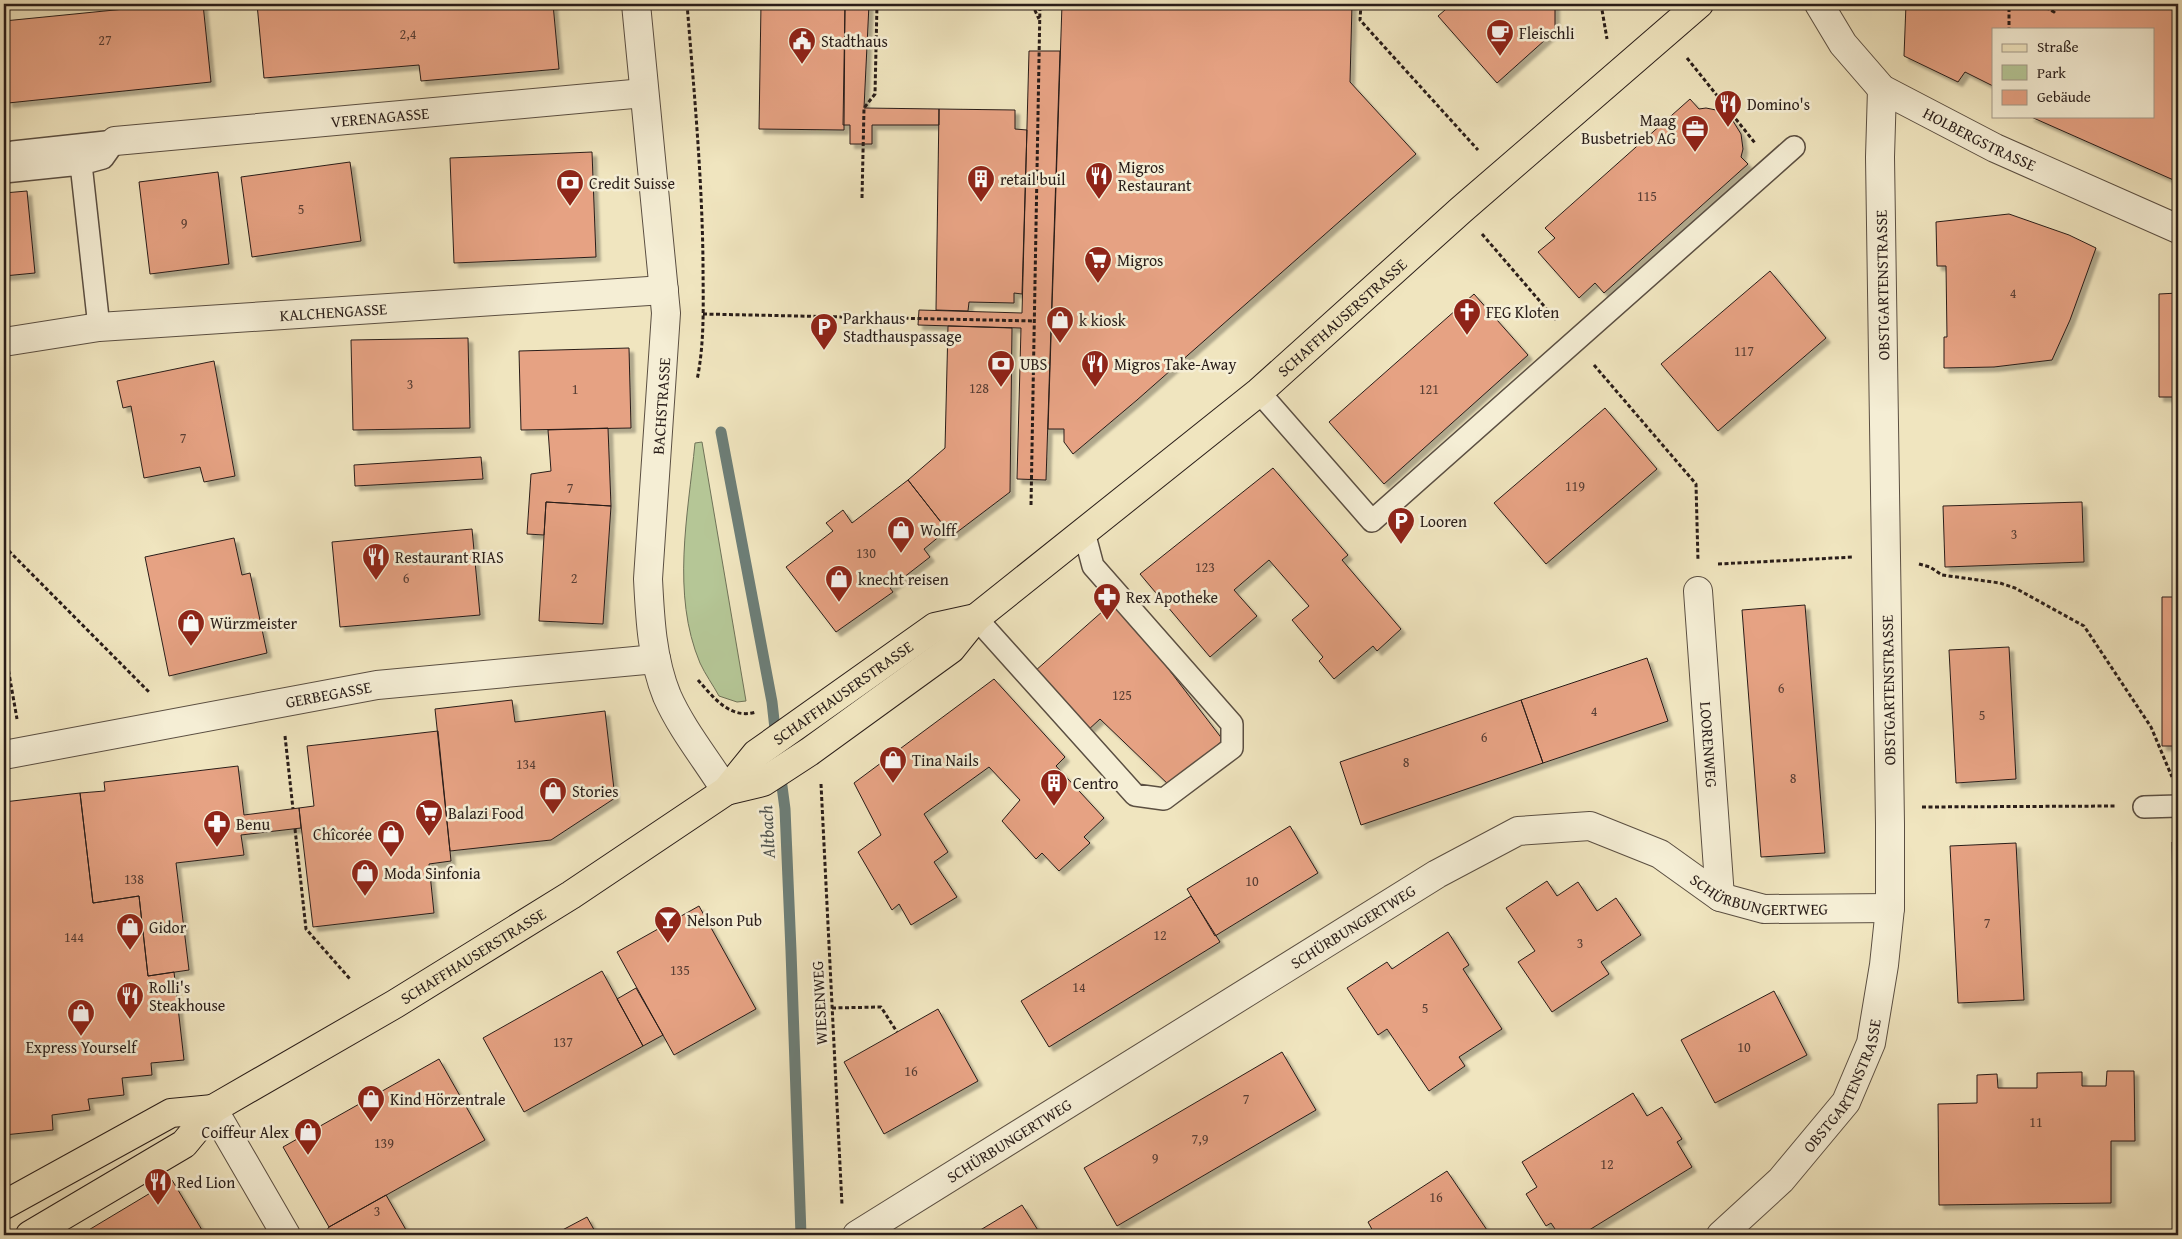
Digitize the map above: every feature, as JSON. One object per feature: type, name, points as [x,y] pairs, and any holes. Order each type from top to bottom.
[{"type":"main road","name":"SCHAFFHAUSERSTRASSE","points":[[726,791],[763,782],[951,648],[976,618],[1259,392],[1461,210],[1699,4]]},
{"type":"main road","name":"SCHAFFHAUSERSTRASSE","points":[[30,1235],[184,1144],[213,1109],[493,944],[726,791],[756,754],[935,627],[976,618]]},
{"type":"main road","name":"SCHAFFHAUSERSTRASSE","points":[[4,1206],[171,1113],[213,1109]]},
{"type":"street","name":"BACHSTRASSE","points":[[636,4],[665,302],[648,579],[656,659],[668,696],[726,791]]},
{"type":"street","name":"HOLBERGSTRASSE","points":[[1819,4],[1844,44],[1882,89],[1995,148],[2178,229]]},
{"type":"street","name":"OBSTGARTENSTRASSE","points":[[1721,1235],[1781,1180],[1846,1102],[1871,1043],[1890,908],[1880,157],[1882,89]]},
{"type":"street","name":"VERENAGASSE","points":[[115,141],[644,92]]},
{"type":"street","name":"KALCHENGASSE","points":[[4,342],[99,327],[665,302]]},
{"type":"street","name":"LOORENWEG","points":[[1698,578],[1720,897]]},
{"type":"street","name":"GERBEGASSE","points":[[13,753],[377,685],[656,659]]},
{"type":"street","name":"SCHÜRBUNGERTWEG","points":[[857,1235],[1437,874],[1518,830],[1590,826],[1660,854],[1720,897],[1764,909],[1890,908]]},
{"type":"street","points":[[213,1109],[286,1235]]},
{"type":"lane","points":[[13,152],[115,141]]},
{"type":"lane","points":[[4,172],[81,164],[103,158],[115,141]]},
{"type":"lane","points":[[1259,392],[1372,522],[1794,148]]},
{"type":"lane","points":[[81,164],[99,327]]},
{"type":"lane","points":[[976,618],[1135,794],[1164,798],[1232,748],[1232,724],[1093,566],[1084,532]]},
{"type":"lane","points":[[2144,807],[2177,806]]},
{"type":"path","points":[[862,198],[864,108],[876,94],[877,4]]},
{"type":"path","points":[[1032,4],[1040,22]]},
{"type":"path","points":[[1031,505],[1040,4]]},
{"type":"path","points":[[1360,4],[1360,20],[1478,150]]},
{"type":"path","points":[[1600,4],[1607,39]]},
{"type":"path","points":[[2040,4],[2055,13],[2053,4]]},
{"type":"path","points":[[2009,8],[2009,28]]},
{"type":"path","points":[[1687,58],[1774,166]]},
{"type":"path","points":[[1482,233],[1696,484],[1698,578],[1886,555],[1930,567],[1942,575],[2000,583],[2015,588],[2084,626],[2151,727],[2173,779],[2177,806]]},
{"type":"path","points":[[665,302],[1035,321]]},
{"type":"path","points":[[4,546],[179,722]]},
{"type":"path","points":[[4,645],[13,753]]},
{"type":"path","points":[[281,703],[293,809]]},
{"type":"path","name":"WIESENWEG","points":[[821,778],[842,1208]]},
{"type":"path","points":[[1950,807],[2112,806]]},
{"type":"path","points":[[295,829],[306,929],[350,979]]},
{"type":"path","points":[[832,1008],[881,1007],[897,1032]]},
{"type":"green space","points":[[702,442],[746,701],[737,702],[719,696],[700,663],[691,637],[686,610],[684,554],[686,526],[695,443]]},
{"type":"building","points":[[175,4],[203,4],[211,82],[8,103],[4,58],[4,21]]},
{"type":"building","points":[[257,4],[553,4],[559,69],[421,81],[419,65],[264,78]]},
{"type":"building","name":"Stadthaus","points":[[761,4],[845,4],[844,130],[759,129]]},
{"type":"building","points":[[845,4],[869,4],[864,108],[939,109],[939,125],[872,125],[872,144],[850,144],[850,125],[843,125]]},
{"type":"building","points":[[1062,4],[1352,4],[1350,82],[1416,154],[1073,454],[1064,442],[1064,429],[1048,429]]},
{"type":"building","name":"Fleischli","points":[[1452,4],[1555,4],[1555,31],[1497,83],[1438,16]]},
{"type":"building","points":[[1906,4],[2178,4],[2178,182],[2034,118],[2154,118],[2154,28],[1992,28],[1992,86],[1965,72],[1958,82],[1904,56]]},
{"type":"building","points":[[1029,51],[1060,51],[1046,480],[1017,479],[1021,328],[918,325],[919,310],[1022,313]]},
{"type":"building","points":[[1690,99],[1699,109],[1706,108],[1721,111],[1733,121],[1741,134],[1743,149],[1741,157],[1748,164],[1604,293],[1595,283],[1579,298],[1538,252],[1555,238],[1545,228]]},
{"type":"building","name":"retail buil","points":[[939,109],[1015,110],[1015,129],[1027,130],[1022,294],[1014,293],[1014,303],[969,302],[968,311],[936,310]]},
{"type":"building","points":[[592,152],[596,257],[454,263],[450,158]]},
{"type":"building","points":[[350,162],[361,241],[252,257],[241,177]]},
{"type":"building","points":[[218,172],[229,264],[150,274],[139,182]]},
{"type":"building","points":[[27,191],[35,273],[4,276],[4,193]]},
{"type":"building","points":[[2009,214],[2069,235],[2096,248],[2070,320],[2052,360],[1994,367],[1944,368],[1944,337],[1947,337],[1946,266],[1937,266],[1936,222]]},
{"type":"building","points":[[1770,271],[1826,338],[1718,431],[1661,364]]},
{"type":"building","points":[[2178,293],[2178,397],[2159,397],[2159,294]]},
{"type":"building","points":[[1474,294],[1528,355],[1384,484],[1329,422]]},
{"type":"building","points":[[948,326],[1012,328],[1010,492],[952,536],[908,480],[945,448]]},
{"type":"building","points":[[468,338],[470,428],[353,430],[351,340]]},
{"type":"building","points":[[629,348],[631,428],[521,430],[519,351]]},
{"type":"building","points":[[214,361],[235,476],[204,482],[200,467],[144,478],[131,406],[123,408],[117,381]]},
{"type":"building","points":[[1605,408],[1657,469],[1546,564],[1494,503]]},
{"type":"building","points":[[608,428],[611,506],[546,502],[544,535],[527,534],[531,474],[551,471],[548,430]]},
{"type":"building","points":[[481,457],[483,479],[355,486],[354,465]]},
{"type":"building","points":[[1273,468],[1348,555],[1342,560],[1401,629],[1377,651],[1373,646],[1334,679],[1319,661],[1323,657],[1292,620],[1309,606],[1269,560],[1234,590],[1257,616],[1210,657],[1140,574]]},
{"type":"building","points":[[908,480],[947,530],[924,549],[930,557],[890,588],[893,592],[836,632],[786,567],[833,531],[826,523],[843,510],[852,523]]},
{"type":"building","points":[[546,502],[611,506],[603,624],[539,621]]},
{"type":"building","points":[[2082,502],[2084,562],[1945,567],[1943,506]]},
{"type":"building","points":[[472,529],[480,615],[340,627],[332,542]]},
{"type":"building","points":[[234,538],[242,575],[250,573],[267,653],[169,676],[145,557]]},
{"type":"building","points":[[2162,597],[2178,597],[2178,746],[2162,746]]},
{"type":"building","points":[[1112,603],[1150,645],[1223,740],[1171,787],[1100,719],[1087,731],[1035,671]]},
{"type":"building","points":[[1805,605],[1825,853],[1761,857],[1742,610]]},
{"type":"building","points":[[2009,647],[2016,779],[1956,783],[1949,650]]},
{"type":"building","points":[[1647,658],[1668,721],[1543,763],[1521,700]]},
{"type":"building","name":"Centro","points":[[994,679],[1065,757],[1056,766],[1104,818],[1084,837],[1090,843],[1059,871],[1042,853],[1036,859],[1002,821],[1020,800],[989,767],[924,814],[948,852],[934,862],[957,897],[911,925],[899,904],[892,910],[858,852],[881,835],[854,783]]},
{"type":"building","points":[[512,700],[515,722],[605,711],[615,798],[551,840],[450,851],[435,709]]},
{"type":"building","points":[[1521,700],[1543,763],[1361,825],[1340,762]]},
{"type":"building","points":[[438,731],[451,861],[429,864],[434,913],[313,927],[299,808],[314,806],[307,746]]},
{"type":"building","points":[[238,766],[244,815],[299,808],[301,828],[241,835],[244,855],[176,863],[189,970],[148,976],[139,896],[93,903],[80,793],[105,791],[104,782]]},
{"type":"building","points":[[80,793],[93,903],[139,896],[148,976],[174,972],[184,1060],[151,1063],[152,1075],[122,1078],[124,1095],[88,1099],[90,1110],[52,1115],[53,1130],[4,1135],[4,802]]},
{"type":"building","points":[[1290,826],[1318,873],[1215,936],[1187,889]]},
{"type":"building","points":[[2172,842],[2178,842],[2178,991],[2174,991]]},
{"type":"building","points":[[2016,843],[2024,1000],[1958,1003],[1950,846]]},
{"type":"building","points":[[1547,881],[1557,896],[1578,882],[1597,911],[1616,898],[1641,935],[1601,962],[1609,974],[1552,1012],[1518,962],[1535,951],[1506,908]]},
{"type":"building","points":[[1191,896],[1220,942],[1049,1047],[1021,1001]]},
{"type":"building","points":[[699,906],[756,1009],[674,1055],[617,952]]},
{"type":"building","points":[[1448,932],[1469,965],[1463,969],[1502,1029],[1459,1057],[1465,1066],[1429,1091],[1387,1029],[1378,1035],[1347,988],[1387,962],[1392,969]]},
{"type":"building","points":[[602,971],[643,1046],[524,1112],[483,1038]]},
{"type":"building","points":[[636,988],[663,1035],[643,1046],[617,999]]},
{"type":"building","points":[[1774,991],[1807,1055],[1715,1103],[1681,1040]]},
{"type":"building","points":[[938,1009],[978,1081],[884,1134],[844,1062]]},
{"type":"building","points":[[1282,1052],[1316,1110],[1117,1226],[1084,1168]]},
{"type":"building","points":[[439,1059],[485,1140],[329,1227],[283,1147]]},
{"type":"building","points":[[2107,1071],[2134,1071],[2135,1141],[2111,1141],[2111,1203],[1939,1205],[1938,1104],[1977,1103],[1977,1075],[1997,1074],[1998,1088],[2037,1088],[2037,1073],[2082,1072],[2082,1086],[2106,1086]]},
{"type":"building","points":[[1633,1093],[1647,1116],[1662,1107],[1682,1139],[1677,1142],[1692,1167],[1581,1235],[1559,1235],[1551,1223],[1546,1226],[1526,1194],[1537,1187],[1522,1162]]},
{"type":"building","points":[[1447,1171],[1489,1233],[1485,1235],[1375,1235],[1368,1222]]},
{"type":"building","name":"Red Lion","points":[[172,1180],[205,1235],[89,1235],[87,1231]]},
{"type":"building","points":[[386,1195],[409,1235],[329,1235],[326,1231],[329,1227]]},
{"type":"building","points":[[1022,1205],[1041,1235],[972,1235]]},
{"type":"building","points":[[587,1217],[597,1235],[553,1235]]},
{"type":"waterway","name":"Altbach","points":[[721,432],[772,702],[776,738]]},
{"type":"waterway","name":"Altbach","points":[[780,771],[785,809],[801,1235]]},
{"type":"place","name":"Fleischli","points":[[1500,57]]},
{"type":"place","name":"Stadthaus","points":[[802,65]]},
{"type":"place","name":"Domino's","points":[[1728,128]]},
{"type":"place","name":"Maag Busbetrieb AG","points":[[1695,153]]},
{"type":"place","name":"Migros Restaurant","points":[[1099,200]]},
{"type":"place","name":"retail buil","points":[[981,203]]},
{"type":"place","name":"Credit Suisse","points":[[570,207]]},
{"type":"place","name":"Migros","points":[[1098,284]]},
{"type":"place","name":"FEG Kloten","points":[[1467,336]]},
{"type":"place","name":"k kiosk","points":[[1060,344]]},
{"type":"place","name":"Parkhaus Stadthauspassage","points":[[824,351]]},
{"type":"place","name":"UBS","points":[[1001,388]]},
{"type":"place","name":"Migros Take-Away","points":[[1095,388]]},
{"type":"place","name":"Looren","points":[[1401,545]]},
{"type":"place","name":"Wolff","points":[[901,554]]},
{"type":"place","name":"Restaurant RIAS","points":[[376,581]]},
{"type":"place","name":"knecht reisen","points":[[839,603]]},
{"type":"place","name":"Rex Apotheke","points":[[1107,621]]},
{"type":"place","name":"Würzmeister","points":[[191,647]]},
{"type":"place","name":"Tina Nails","points":[[893,784]]},
{"type":"place","name":"Centro","points":[[1054,807]]},
{"type":"place","name":"Stories","points":[[553,815]]},
{"type":"place","name":"Balazi Food","points":[[429,837]]},
{"type":"place","name":"Benu","points":[[217,848]]},
{"type":"place","name":"Chîcorée","points":[[391,858]]},
{"type":"place","name":"Moda Sinfonia","points":[[365,897]]},
{"type":"place","name":"Nelson Pub","points":[[668,944]]},
{"type":"place","name":"Gidor","points":[[130,951]]},
{"type":"place","name":"Rolli's Steakhouse","points":[[130,1020]]},
{"type":"place","name":"Express Yourself","points":[[81,1037]]},
{"type":"place","name":"Kind Hörzentrale","points":[[371,1123]]},
{"type":"place","name":"Coiffeur Alex","points":[[308,1156]]},
{"type":"place","name":"Red Lion","points":[[158,1206]]}]
